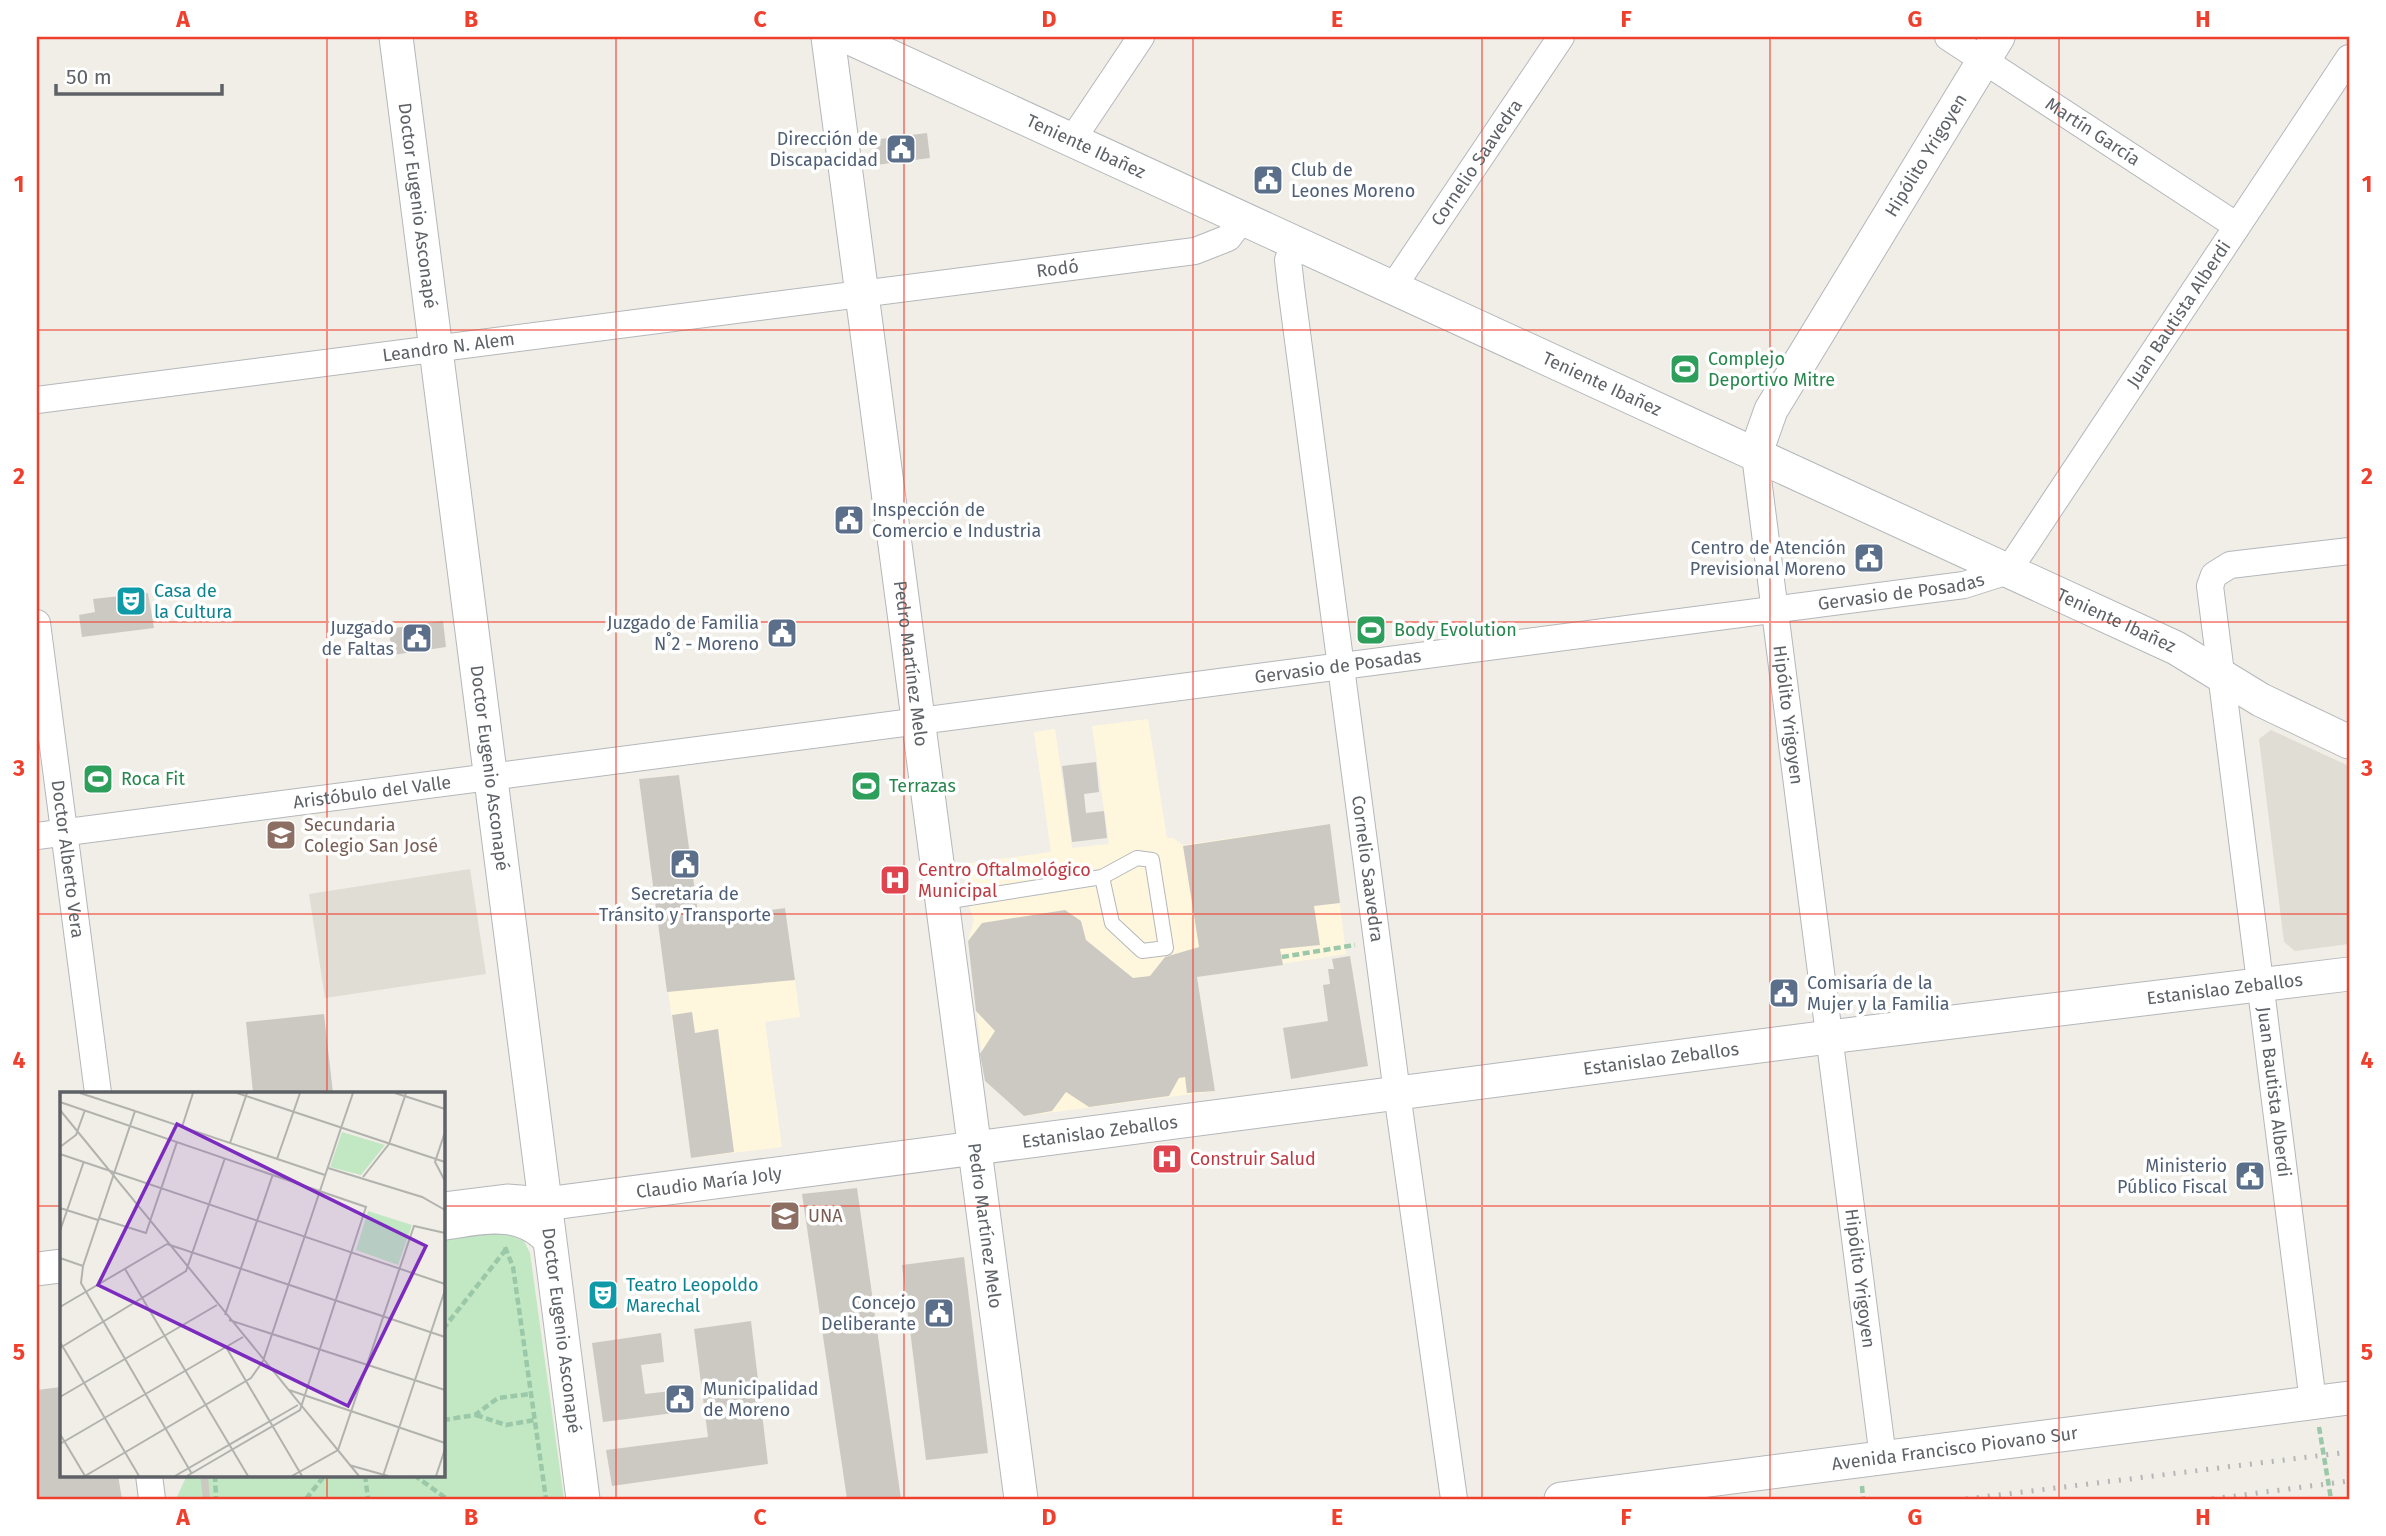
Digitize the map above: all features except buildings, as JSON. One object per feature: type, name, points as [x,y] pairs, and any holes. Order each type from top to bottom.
[{"type":"street","name":"Doctor Eugenio Asconapé","points":[[396,37],[583,1499]]},
{"type":"street","name":"Pedro Martínez Melo","points":[[828,37],[916,722],[944,901],[1021,1499]]},
{"type":"street","name":"Teniente Ibañez","points":[[848,37],[2176,648],[2261,700],[2349,742]]},
{"type":"street","points":[[1072,140],[1141,37]]},
{"type":"street","name":"Cornelio Saavedra","points":[[1393,287],[1561,37]]},
{"type":"street","name":"Martín García","points":[[1948,37],[1990,48],[2237,226]]},
{"type":"street","name":"Hipólito Yrigoyen","points":[[1883,1458],[1755,456],[1771,410],[1990,48]]},
{"type":"street","name":"Juan Bautista Alberdi","points":[[2008,571],[2349,58]]},
{"type":"street","name":"Rodó","points":[[860,294],[1195,251],[1228,239],[1244,218]]},
{"type":"street","name":"Cornelio Saavedra","points":[[1294,240],[1288,260],[1291,287],[1397,1093],[1454,1499]]},
{"type":"street","name":"Leandro N. Alem","points":[[37,400],[860,294]]},
{"type":"street","name":"Juan Bautista Alberdi","points":[[2314,1402],[2210,586],[2214,575],[2231,565],[2349,551]]},
{"type":"street","name":"Gervasio de Posadas","points":[[916,722],[1964,585],[2008,571]]},
{"type":"street","name":"Doctor Alberto Vera","points":[[37,623],[98,1092]]},
{"type":"street","name":"Aristóbulo del Valle","points":[[37,836],[916,722]]},
{"type":"street","name":"Estanislao Zeballos","points":[[975,1148],[1829,1037],[2349,974]]},
{"type":"street","name":"Claudio María Joly","points":[[444,1209],[508,1201],[545,1204],[975,1148]]},
{"type":"street","points":[[444,1227],[491,1220],[521,1222],[539,1232],[550,1246]]},
{"type":"street","points":[[37,1269],[60,1266]]},
{"type":"street","name":"Avenida Francisco Piovano Sur","points":[[1561,1499],[2349,1398]]},
{"type":"street","points":[[149,1476],[152,1499]]},
{"type":"lane","points":[[944,901],[1102,877],[1137,858],[1152,860],[1166,948],[1142,951],[1112,923],[1102,877]]},
{"type":"path","points":[[1282,957],[1377,942]]},
{"type":"path","points":[[496,1243],[507,1248],[550,1246]]},
{"type":"path","points":[[444,1328],[507,1248]]},
{"type":"path","points":[[507,1248],[513,1267],[546,1499]]},
{"type":"path","points":[[475,1415],[498,1398],[530,1394]]},
{"type":"path","points":[[2314,1402],[2330,1499]]},
{"type":"path","points":[[444,1420],[475,1415],[506,1425],[535,1420]]},
{"type":"path","points":[[215,1476],[216,1499]]},
{"type":"path","points":[[306,1499],[324,1476]]},
{"type":"path","points":[[365,1476],[368,1499]]},
{"type":"path","points":[[415,1476],[447,1499]]},
{"type":"shaded area","points":[[1148,719],[1167,838],[1173,838],[1183,845],[1330,824],[1346,954],[1197,977],[1215,1091],[1024,1116],[985,1081],[968,941],[974,920],[967,899],[962,864],[1051,852],[1034,732],[1055,729],[1072,848],[1109,844],[1092,726]]},
{"type":"shaded area","points":[[2271,730],[2349,766],[2349,944],[2295,951],[2284,942],[2259,739]]},
{"type":"shaded area","points":[[679,775],[699,920],[785,908],[800,1017],[765,1022],[782,1147],[691,1158],[639,779]]},
{"type":"shaded area","points":[[470,869],[486,974],[325,998],[309,894]]},
{"type":"green space","points":[[499,1231],[524,1241],[530,1253],[564,1499],[176,1499],[187,1476],[444,1476],[444,1238]]},
{"type":"railway","points":[[1966,1499],[2349,1452]]},
{"type":"railway","points":[[2212,1499],[2349,1481]]},
{"type":"place","name":"Dirección de Discapacidad","points":[[901,149]]},
{"type":"place","name":"Club de Leones Moreno","points":[[1268,180]]},
{"type":"place","name":"Complejo Deportivo Mitre","points":[[1685,369]]},
{"type":"place","name":"Inspección de Comercio e Industria","points":[[849,520]]},
{"type":"place","name":"Centro de Atención Previsional Moreno","points":[[1869,558]]},
{"type":"place","name":"Casa de la Cultura","points":[[131,601]]},
{"type":"place","name":"Body Evolution","points":[[1371,630]]},
{"type":"place","name":"Juzgado de Familia N˚2 - Moreno","points":[[782,633]]},
{"type":"place","name":"Juzgado de Faltas","points":[[417,638]]},
{"type":"place","name":"Roca Fit","points":[[98,779]]},
{"type":"place","name":"Terrazas","points":[[866,786]]},
{"type":"place","name":"Secundaria Colegio San José","points":[[281,835]]},
{"type":"place","name":"Secretaría de Tránsito y Transporte","points":[[685,864]]},
{"type":"place","name":"Centro Oftalmológico Municipal","points":[[895,880]]},
{"type":"place","name":"Comisaría de la Mujer y la Familia","points":[[1784,993]]},
{"type":"place","name":"Construir Salud","points":[[1167,1159]]},
{"type":"place","name":"Ministerio Público Fiscal","points":[[2250,1176]]},
{"type":"place","name":"UNA","points":[[785,1216]]},
{"type":"place","name":"Teatro Leopoldo Marechal","points":[[603,1295]]},
{"type":"place","name":"Concejo Deliberante","points":[[939,1313]]},
{"type":"place","name":"Municipalidad de Moreno","points":[[680,1399]]}]
